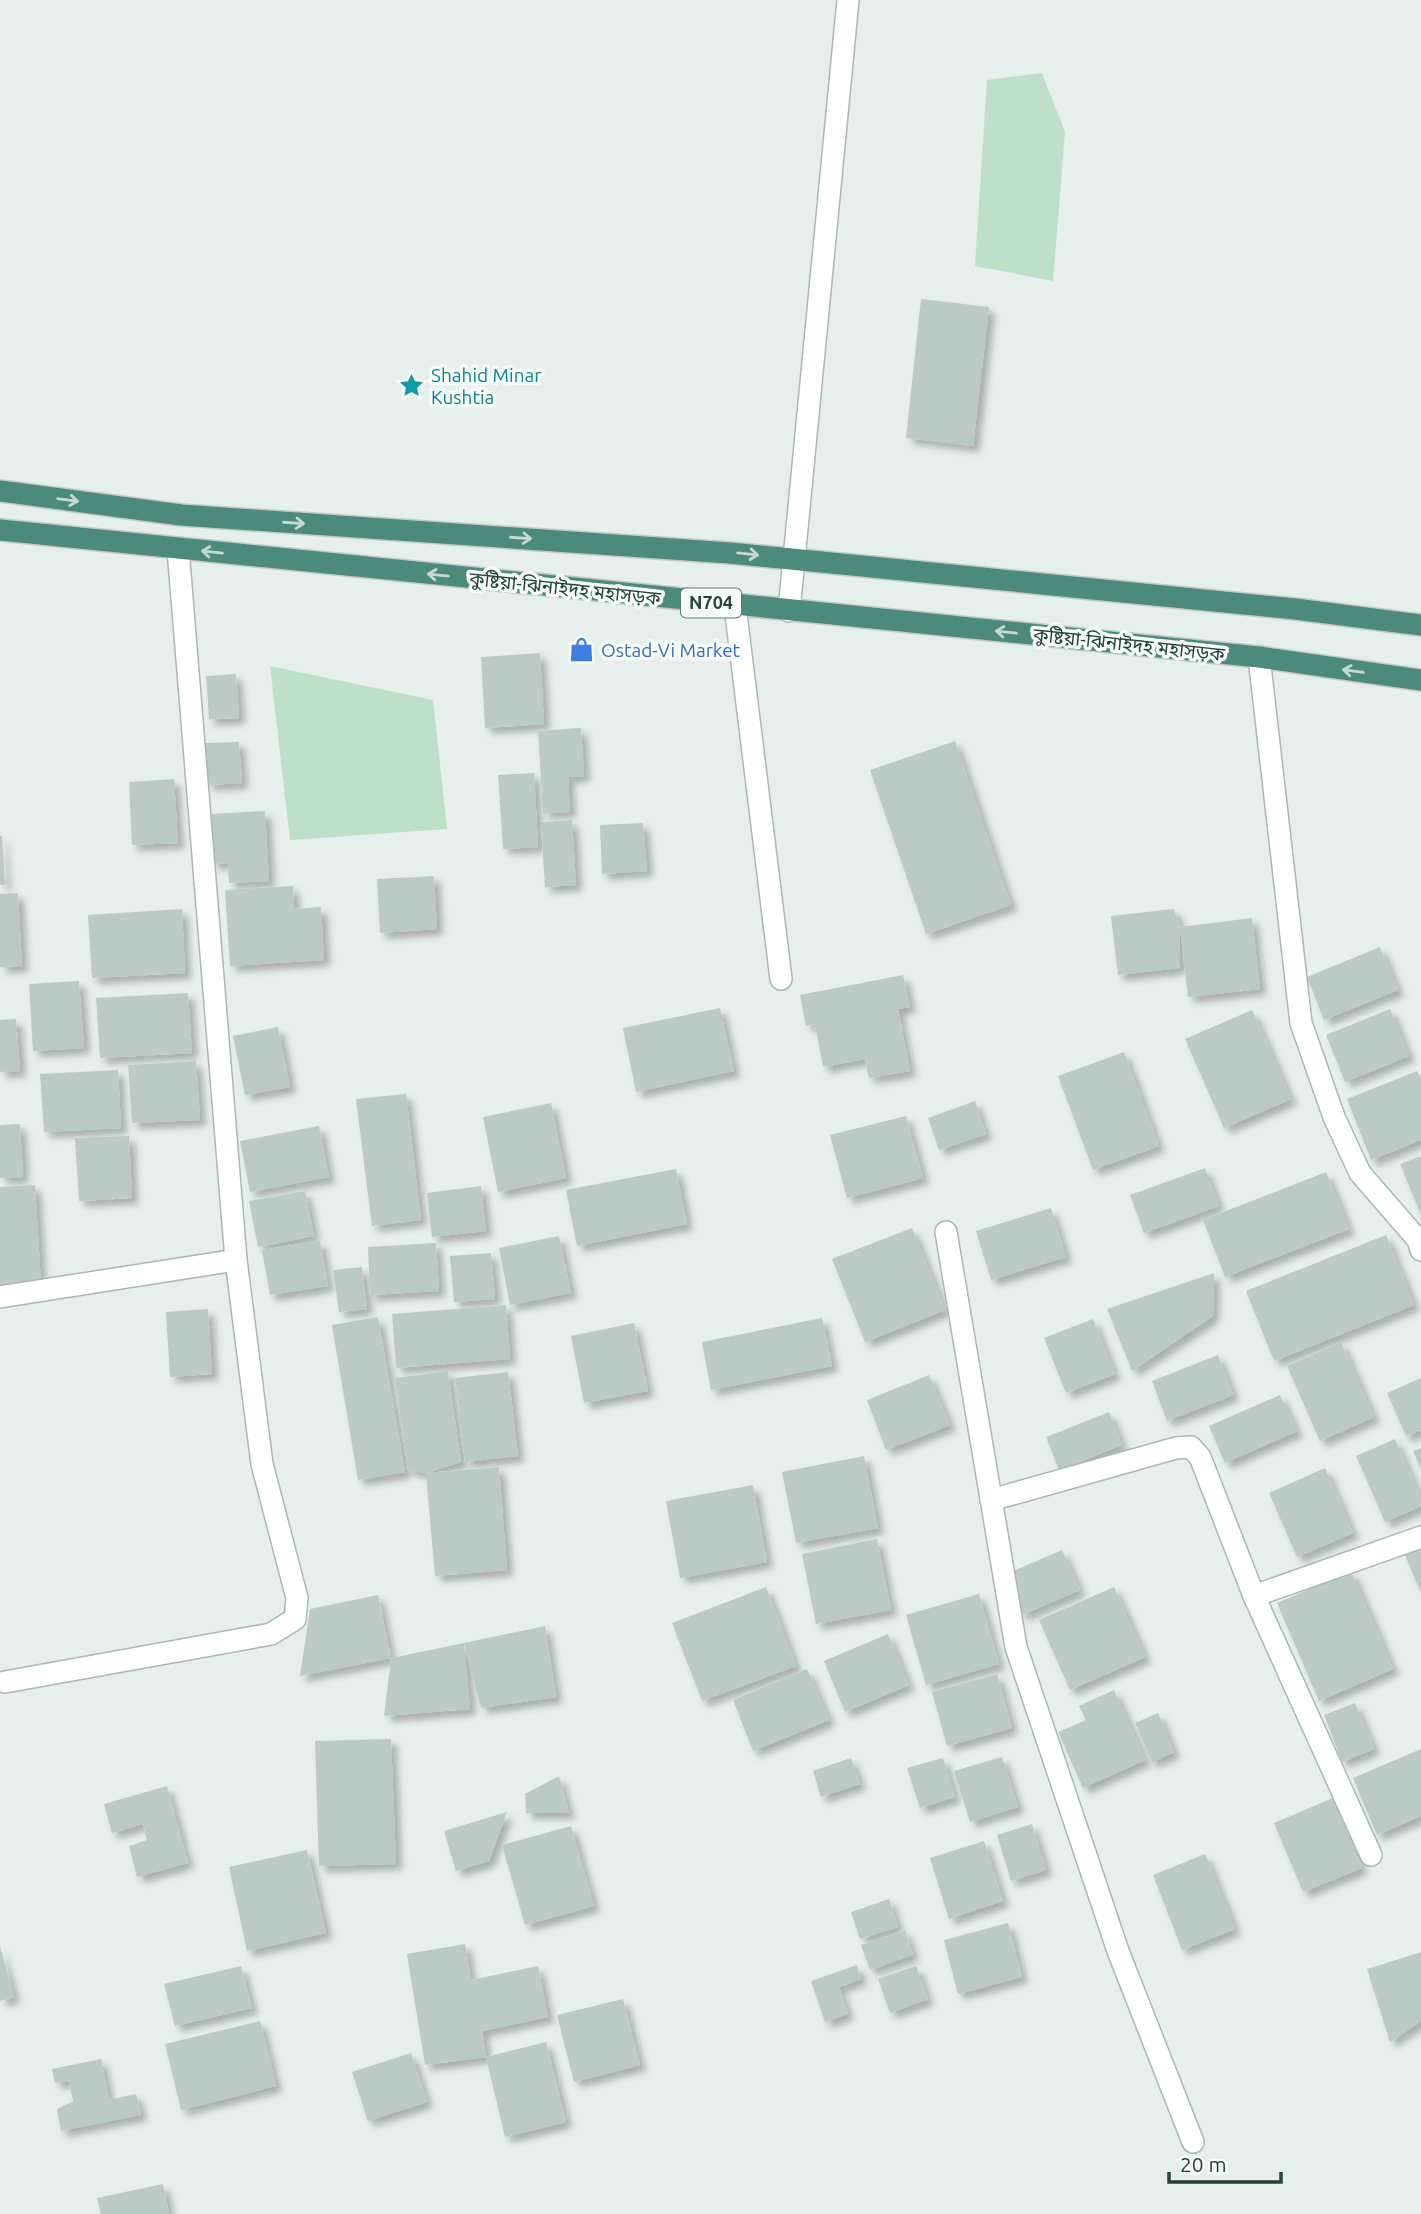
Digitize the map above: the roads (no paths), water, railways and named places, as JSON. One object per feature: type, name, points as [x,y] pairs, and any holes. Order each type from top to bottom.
[{"type":"highway","points":[[0,491],[181,515],[730,552],[1282,607],[1421,625]]},
{"type":"highway","name":"কুষ্টিয়া-ঝিনাইদহ মহাসড়ক","points":[[0,530],[1259,657],[1421,680]]},
{"type":"street","points":[[789,611],[848,0]]},
{"type":"street","points":[[5,1682],[271,1634],[295,1619],[297,1598],[262,1464],[236,1260],[178,549]]},
{"type":"street","points":[[735,606],[781,979]]},
{"type":"street","points":[[1259,657],[1301,1023],[1334,1118],[1360,1173],[1418,1240],[1421,1250]]},
{"type":"street","points":[[946,1232],[1016,1647],[1118,1951],[1193,2142]]},
{"type":"street","points":[[0,1297],[236,1260]]},
{"type":"street","points":[[991,1500],[1176,1448],[1191,1447],[1200,1457],[1254,1595],[1371,1855]]},
{"type":"street","points":[[1254,1595],[1421,1536]]},
{"type":"place","name":"Shahid Minar Kushtia","points":[[411,386]]},
{"type":"place","name":"Ostad-Vi Market","points":[[581,650]]}]
